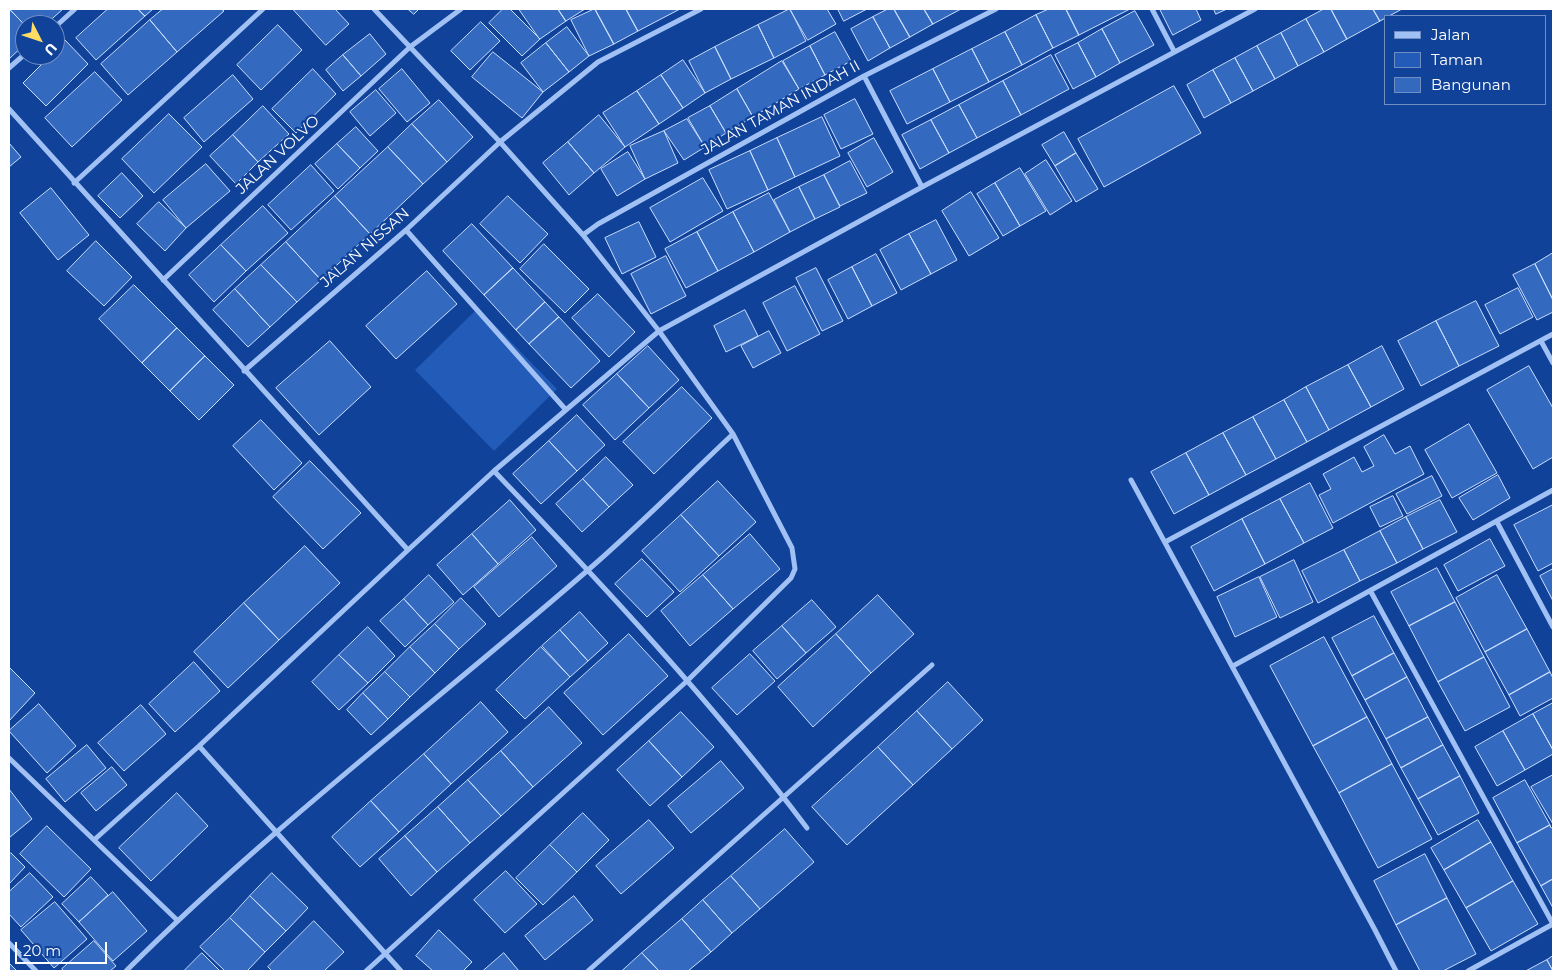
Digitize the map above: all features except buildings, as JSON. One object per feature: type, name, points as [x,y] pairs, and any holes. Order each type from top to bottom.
[{"type":"street","points":[[65,18],[75,9]]},
{"type":"street","points":[[74,183],[263,9]]},
{"type":"street","points":[[366,971],[687,681],[783,588],[796,569],[792,548],[733,434],[659,331],[583,234],[500,142],[374,9]]},
{"type":"street","name":"JALAN VOLVO","points":[[163,280],[410,48],[461,9]]},
{"type":"street","name":"JALAN NISSAN","points":[[244,371],[406,230],[500,142],[598,62],[701,9]]},
{"type":"street","name":"JALAN TAMAN INDAH II","points":[[583,234],[864,76],[996,9]]},
{"type":"street","points":[[1152,9],[1174,52]]},
{"type":"street","points":[[94,840],[199,746],[494,471],[659,331],[922,187],[1255,9]]},
{"type":"street","points":[[864,76],[922,187]]},
{"type":"street","points":[[9,110],[408,550]]},
{"type":"street","points":[[406,230],[566,410]]},
{"type":"street","points":[[1165,542],[1553,334]]},
{"type":"street","points":[[1541,341],[1553,363]]},
{"type":"street","points":[[126,971],[177,920],[276,832],[588,570],[733,434]]},
{"type":"street","points":[[494,471],[588,570],[687,681],[784,797],[807,828]]},
{"type":"street","points":[[1131,480],[1396,971]]},
{"type":"street","points":[[1233,666],[1371,592],[1553,490]]},
{"type":"street","points":[[1497,522],[1553,627]]},
{"type":"street","points":[[1371,592],[1553,924],[1468,971]]},
{"type":"street","points":[[588,971],[932,665]]},
{"type":"street","points":[[199,746],[401,971]]},
{"type":"street","points":[[9,758],[177,920]]},
{"type":"street","points":[[9,943],[36,971]]},
{"type":"green space","points":[[478,308],[557,389],[494,451],[415,370]]}]
